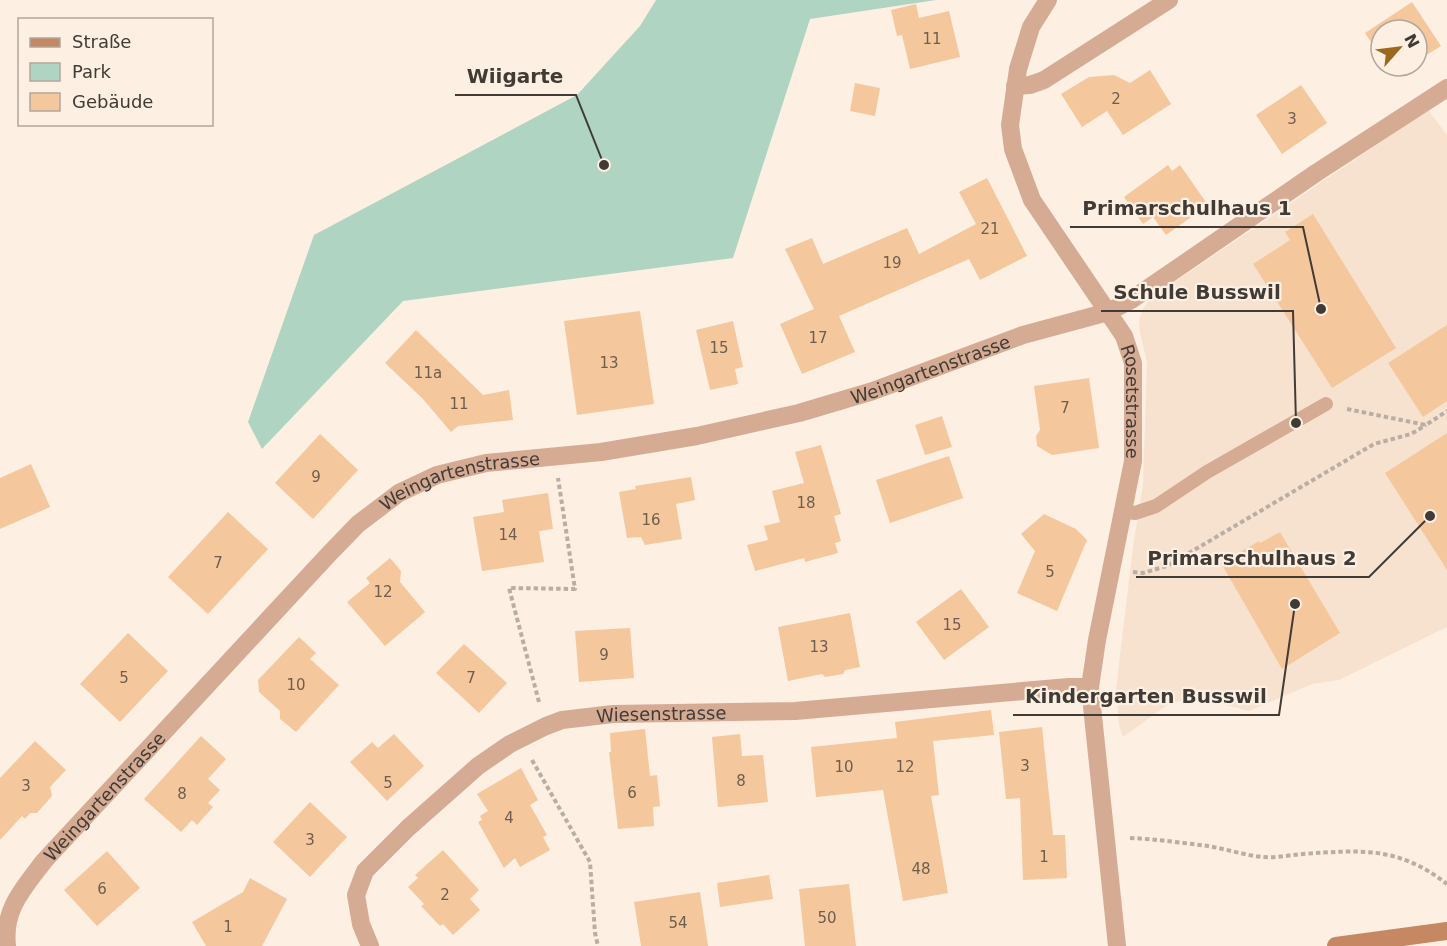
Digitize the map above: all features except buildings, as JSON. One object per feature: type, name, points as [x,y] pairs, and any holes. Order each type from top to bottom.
[{"type":"street","name":"Rosetstrasse","points":[[1048,0],[1031,27],[1015,86],[1010,125],[1013,149],[1032,200],[1125,336],[1133,363],[1133,461],[1090,687],[1117,946]]},
{"type":"street","points":[[1015,86],[1030,85],[1044,80],[1169,0]]},
{"type":"street","name":"Weingartenstrasse","points":[[7,946],[7,921],[15,898],[44,861],[357,524],[399,493],[437,475],[486,463],[602,452],[697,436],[799,412],[873,391],[1023,335],[1108,312],[1131,300],[1316,173],[1447,88]]},
{"type":"street","name":"Wiesenstrasse","points":[[370,946],[361,924],[356,895],[365,871],[408,828],[478,766],[520,739],[562,720],[613,714],[795,711],[1090,687]]},
{"type":"street","points":[[1336,946],[1366,944],[1447,931]]},
{"type":"lane","points":[[1124,511],[1135,513],[1156,506],[1207,472],[1326,404]]},
{"type":"path","points":[[1326,404],[1426,425]]},
{"type":"path","points":[[1112,568],[1143,573],[1167,566],[1374,444],[1411,434],[1447,411]]},
{"type":"path","points":[[538,696],[510,588],[575,589],[555,457]]},
{"type":"path","points":[[520,739],[590,862],[598,946]]},
{"type":"path","points":[[1106,840],[1143,839],[1270,857],[1364,851],[1385,853],[1410,861],[1434,873],[1447,884]]},
{"type":"shaded area","points":[[1428,110],[1447,135],[1447,627],[1339,680],[1312,684],[1249,711],[1199,698],[1170,703],[1123,737],[1119,725],[1116,689],[1143,484],[1147,362],[1139,320],[1143,309],[1151,298]]},
{"type":"green space","points":[[656,0],[936,0],[810,19],[733,258],[403,301],[262,449],[248,422],[314,235],[577,95],[640,26]]},
{"type":"place","name":"Wiigarte","points":[[604,165]]},
{"type":"place","name":"Primarschulhaus 1","points":[[1321,309]]},
{"type":"place","name":"Schule Busswil","points":[[1296,423]]},
{"type":"place","name":"Primarschulhaus 2","points":[[1430,516]]},
{"type":"place","name":"Kindergarten Busswil","points":[[1295,604]]}]
